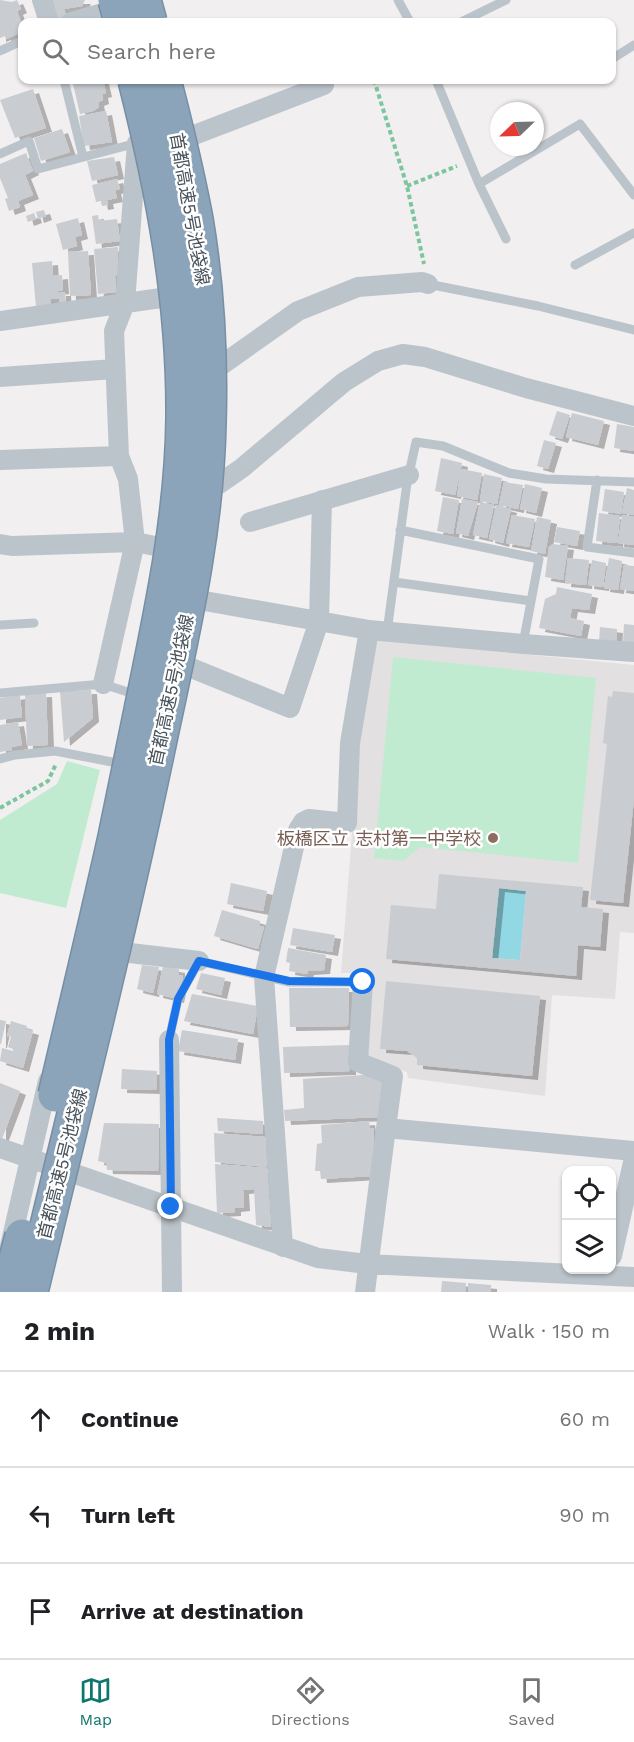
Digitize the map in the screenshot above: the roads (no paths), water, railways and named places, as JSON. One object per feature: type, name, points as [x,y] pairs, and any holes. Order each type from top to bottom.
[{"type":"highway","points":[[146,0],[149,18]]},
{"type":"highway","name":"首都高速5号池袋線","points":[[7,1292],[26,1220],[115,838],[175,532],[183,418],[177,290],[160,191],[136,84]]},
{"type":"highway","name":"首都高速5号池袋線","points":[[31,1292],[130,884],[191,597],[207,479],[209,421],[204,287],[196,220],[165,84]]},
{"type":"street","points":[[42,0],[48,18]]},
{"type":"street","points":[[86,18],[133,8],[146,0]]},
{"type":"street","points":[[0,1289],[31,1160],[117,763],[145,649],[169,481],[174,398],[168,297],[154,216],[123,84]]},
{"type":"street","points":[[189,137],[324,85]]},
{"type":"street","points":[[103,684],[135,542],[128,479],[119,456],[114,331],[125,303],[137,143]]},
{"type":"street","points":[[223,364],[298,311],[358,287],[422,282],[428,284]]},
{"type":"street","points":[[0,321],[168,297]]},
{"type":"street","points":[[219,484],[242,468],[344,382],[378,361],[403,354],[425,357],[526,388],[634,416]]},
{"type":"street","points":[[0,377],[115,369]]},
{"type":"street","points":[[0,460],[119,456]]},
{"type":"street","points":[[250,522],[409,475]]},
{"type":"street","points":[[184,665],[290,708],[319,621],[322,500]]},
{"type":"street","points":[[0,544],[12,546],[135,542],[160,547]]},
{"type":"street","points":[[199,600],[378,631],[634,652]]},
{"type":"street","points":[[283,1247],[264,977],[298,830],[303,822],[309,819],[347,823],[350,743],[378,631]]},
{"type":"street","points":[[121,952],[199,961]]},
{"type":"street","points":[[363,982],[358,1062],[393,1076],[365,1292]]},
{"type":"street","points":[[169,1040],[172,1292]]},
{"type":"street","points":[[386,1128],[634,1151]]},
{"type":"street","points":[[0,1148],[318,1258],[368,1264],[606,1279],[634,1277]]},
{"type":"street","points":[[616,1238],[634,1158]]},
{"type":"lane","points":[[398,0],[408,18]]},
{"type":"lane","points":[[470,18],[506,0]]},
{"type":"lane","points":[[0,51],[18,43]]},
{"type":"lane","points":[[616,56],[634,45]]},
{"type":"lane","points":[[65,84],[83,157]]},
{"type":"lane","points":[[438,84],[479,184],[506,239]]},
{"type":"lane","points":[[479,184],[580,124],[634,195]]},
{"type":"lane","points":[[0,154],[29,141],[38,169],[137,143]]},
{"type":"lane","points":[[575,265],[634,233]]},
{"type":"lane","points":[[428,284],[538,306],[634,330]]},
{"type":"lane","points":[[378,631],[394,582],[400,530],[416,442],[443,446],[509,473],[546,479],[634,482]]},
{"type":"lane","points":[[597,480],[587,547],[634,553]]},
{"type":"lane","points":[[400,530],[539,559],[523,644]]},
{"type":"lane","points":[[394,582],[531,601]]},
{"type":"lane","points":[[0,625],[34,623]]},
{"type":"lane","points":[[0,693],[103,684],[134,694]]},
{"type":"lane","points":[[0,759],[25,754],[61,752],[117,763]]},
{"type":"lane","points":[[169,1040],[178,999],[199,961],[289,981],[363,982]]},
{"type":"water","points":[[499,888],[526,891],[520,960],[492,958]]},
{"type":"place","name":"板橋区立 志村第一中学校","points":[[493,838]]}]
